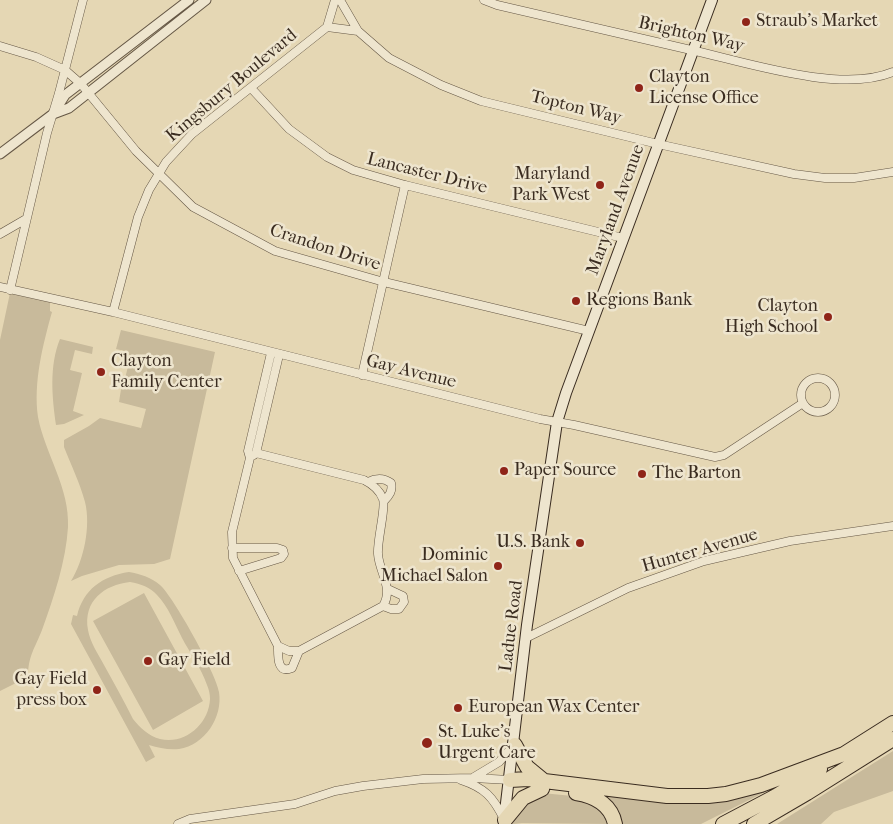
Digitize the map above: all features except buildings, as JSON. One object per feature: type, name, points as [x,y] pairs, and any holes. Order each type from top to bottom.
[{"type":"highway","points":[[723,824],[776,796],[893,723]]},
{"type":"highway","points":[[760,824],[893,739]]},
{"type":"highway","points":[[515,745],[527,767],[543,785],[598,799],[610,810],[615,824]]},
{"type":"highway","points":[[510,780],[527,787],[543,785],[667,796],[708,796],[726,794],[761,785],[844,754]]},
{"type":"highway","points":[[504,822],[523,798],[543,785]]},
{"type":"highway","points":[[754,824],[785,807]]},
{"type":"main road","name":"Maryland Avenue","points":[[556,427],[566,393],[712,0]]},
{"type":"main road","points":[[703,23],[719,0]]},
{"type":"main road","name":"Ladue Road","points":[[504,822],[515,745],[526,638],[556,427]]},
{"type":"street","points":[[10,290],[26,219],[83,0]]},
{"type":"street","points":[[0,154],[53,114],[69,108],[206,0]]},
{"type":"street","points":[[335,0],[327,27],[358,31]]},
{"type":"street","name":"Topton Way","points":[[340,0],[358,31],[389,58],[441,85],[473,98],[658,144],[794,174],[825,178],[854,178],[893,172]]},
{"type":"street","name":"Brighton Way","points":[[484,0],[497,5],[788,72],[838,79],[886,75],[893,72]]},
{"type":"street","points":[[53,114],[65,95],[188,1]]},
{"type":"street","name":"Kingsbury Boulevard","points":[[113,312],[138,217],[149,190],[174,152],[192,134],[327,27]]},
{"type":"street","name":"Crandon Drive","points":[[0,46],[36,57],[65,70],[81,84],[127,141],[193,207],[275,251],[384,282],[589,331]]},
{"type":"street","name":"Lancaster Drive","points":[[251,88],[289,130],[327,157],[353,170],[405,185],[623,238]]},
{"type":"street","points":[[362,375],[405,185]]},
{"type":"street","points":[[0,234],[26,219]]},
{"type":"street","name":"Gay Avenue","points":[[0,287],[113,312],[362,375],[556,427],[574,425],[715,457],[724,455],[803,403]]},
{"type":"street","points":[[256,435],[271,353]]},
{"type":"street","points":[[280,355],[256,435],[248,451],[253,456],[368,482],[384,501]]},
{"type":"street","points":[[819,378],[825,380],[830,383],[834,390],[835,399],[824,411],[814,412],[803,403],[802,390],[810,380],[819,378]]},
{"type":"street","points":[[253,456],[232,532],[234,558],[278,646],[279,665],[282,669],[292,668],[299,651]]},
{"type":"street","points":[[278,646],[289,651],[299,651],[383,606],[386,601],[388,589],[378,562],[378,549],[384,501],[392,488],[391,483],[386,480],[378,479],[368,482]]},
{"type":"street","name":"Hunter Avenue","points":[[526,638],[628,588],[704,561],[790,541],[893,526]]},
{"type":"street","points":[[232,548],[277,548],[283,550],[284,554],[281,558],[239,571]]},
{"type":"street","points":[[383,606],[399,609],[404,602],[403,596],[388,589]]},
{"type":"street","points":[[473,778],[498,763],[515,745]]},
{"type":"street","points":[[457,778],[485,792],[495,802],[504,822]]},
{"type":"street","points":[[178,824],[190,819],[295,804],[343,789],[423,779],[473,778],[510,780]]},
{"type":"shaded area","points":[[10,293],[50,302],[50,311],[52,312],[45,337],[38,377],[38,417],[41,431],[65,499],[68,527],[59,579],[31,658],[28,677],[0,691],[0,340]]},
{"type":"shaded area","points":[[121,330],[215,352],[170,559],[154,564],[119,565],[71,581],[83,553],[87,532],[87,511],[78,481],[64,447],[64,440],[100,418],[141,428],[146,409],[119,402],[122,383],[124,383],[129,362],[127,362],[129,352],[116,349]]},
{"type":"shaded area","points":[[60,339],[93,347],[92,354],[75,350],[70,370],[82,373],[73,411],[84,415],[64,424],[56,425],[53,371]]},
{"type":"shaded area","points":[[129,572],[145,576],[157,582],[166,592],[184,619],[203,654],[219,692],[218,711],[215,720],[204,736],[197,742],[179,749],[149,745],[155,757],[146,762],[71,624],[73,615],[77,616],[89,592],[102,581]],"holes":[[[130,582],[145,586],[165,604],[202,673],[209,690],[209,708],[205,717],[194,731],[187,736],[178,739],[160,739],[145,731],[133,719],[92,643],[87,620],[92,603],[104,591]]]},
{"type":"shaded area","name":"Gay Field","points":[[144,593],[203,701],[153,730],[93,621]]},
{"type":"shaded area","points":[[893,751],[893,791],[834,812],[821,824],[777,824]]},
{"type":"shaded area","points":[[763,787],[765,792],[701,824],[619,824],[591,791],[625,794]]},
{"type":"shaded area","points":[[542,793],[583,797],[598,804],[611,824],[513,824],[517,809]]},
{"type":"place","name":"Straub's Market","points":[[746,22]]},
{"type":"place","name":"Clayton License Office","points":[[639,88]]},
{"type":"place","name":"Maryland Park West","points":[[600,185]]},
{"type":"place","name":"Regions Bank","points":[[576,301]]},
{"type":"place","name":"Clayton High School","points":[[828,317]]},
{"type":"place","name":"Clayton Family Center","points":[[101,372]]},
{"type":"place","name":"Paper Source","points":[[504,471]]},
{"type":"place","name":"The Barton","points":[[642,474]]},
{"type":"place","name":"U.S. Bank","points":[[580,543]]},
{"type":"place","name":"Dominic Michael Salon","points":[[498,566]]},
{"type":"place","name":"Gay Field","points":[[148,661]]},
{"type":"place","name":"Gay Field press box","points":[[97,690]]},
{"type":"place","name":"European Wax Center","points":[[458,708]]},
{"type":"place","name":"St. Luke's Urgent Care","points":[[427,743]]}]
